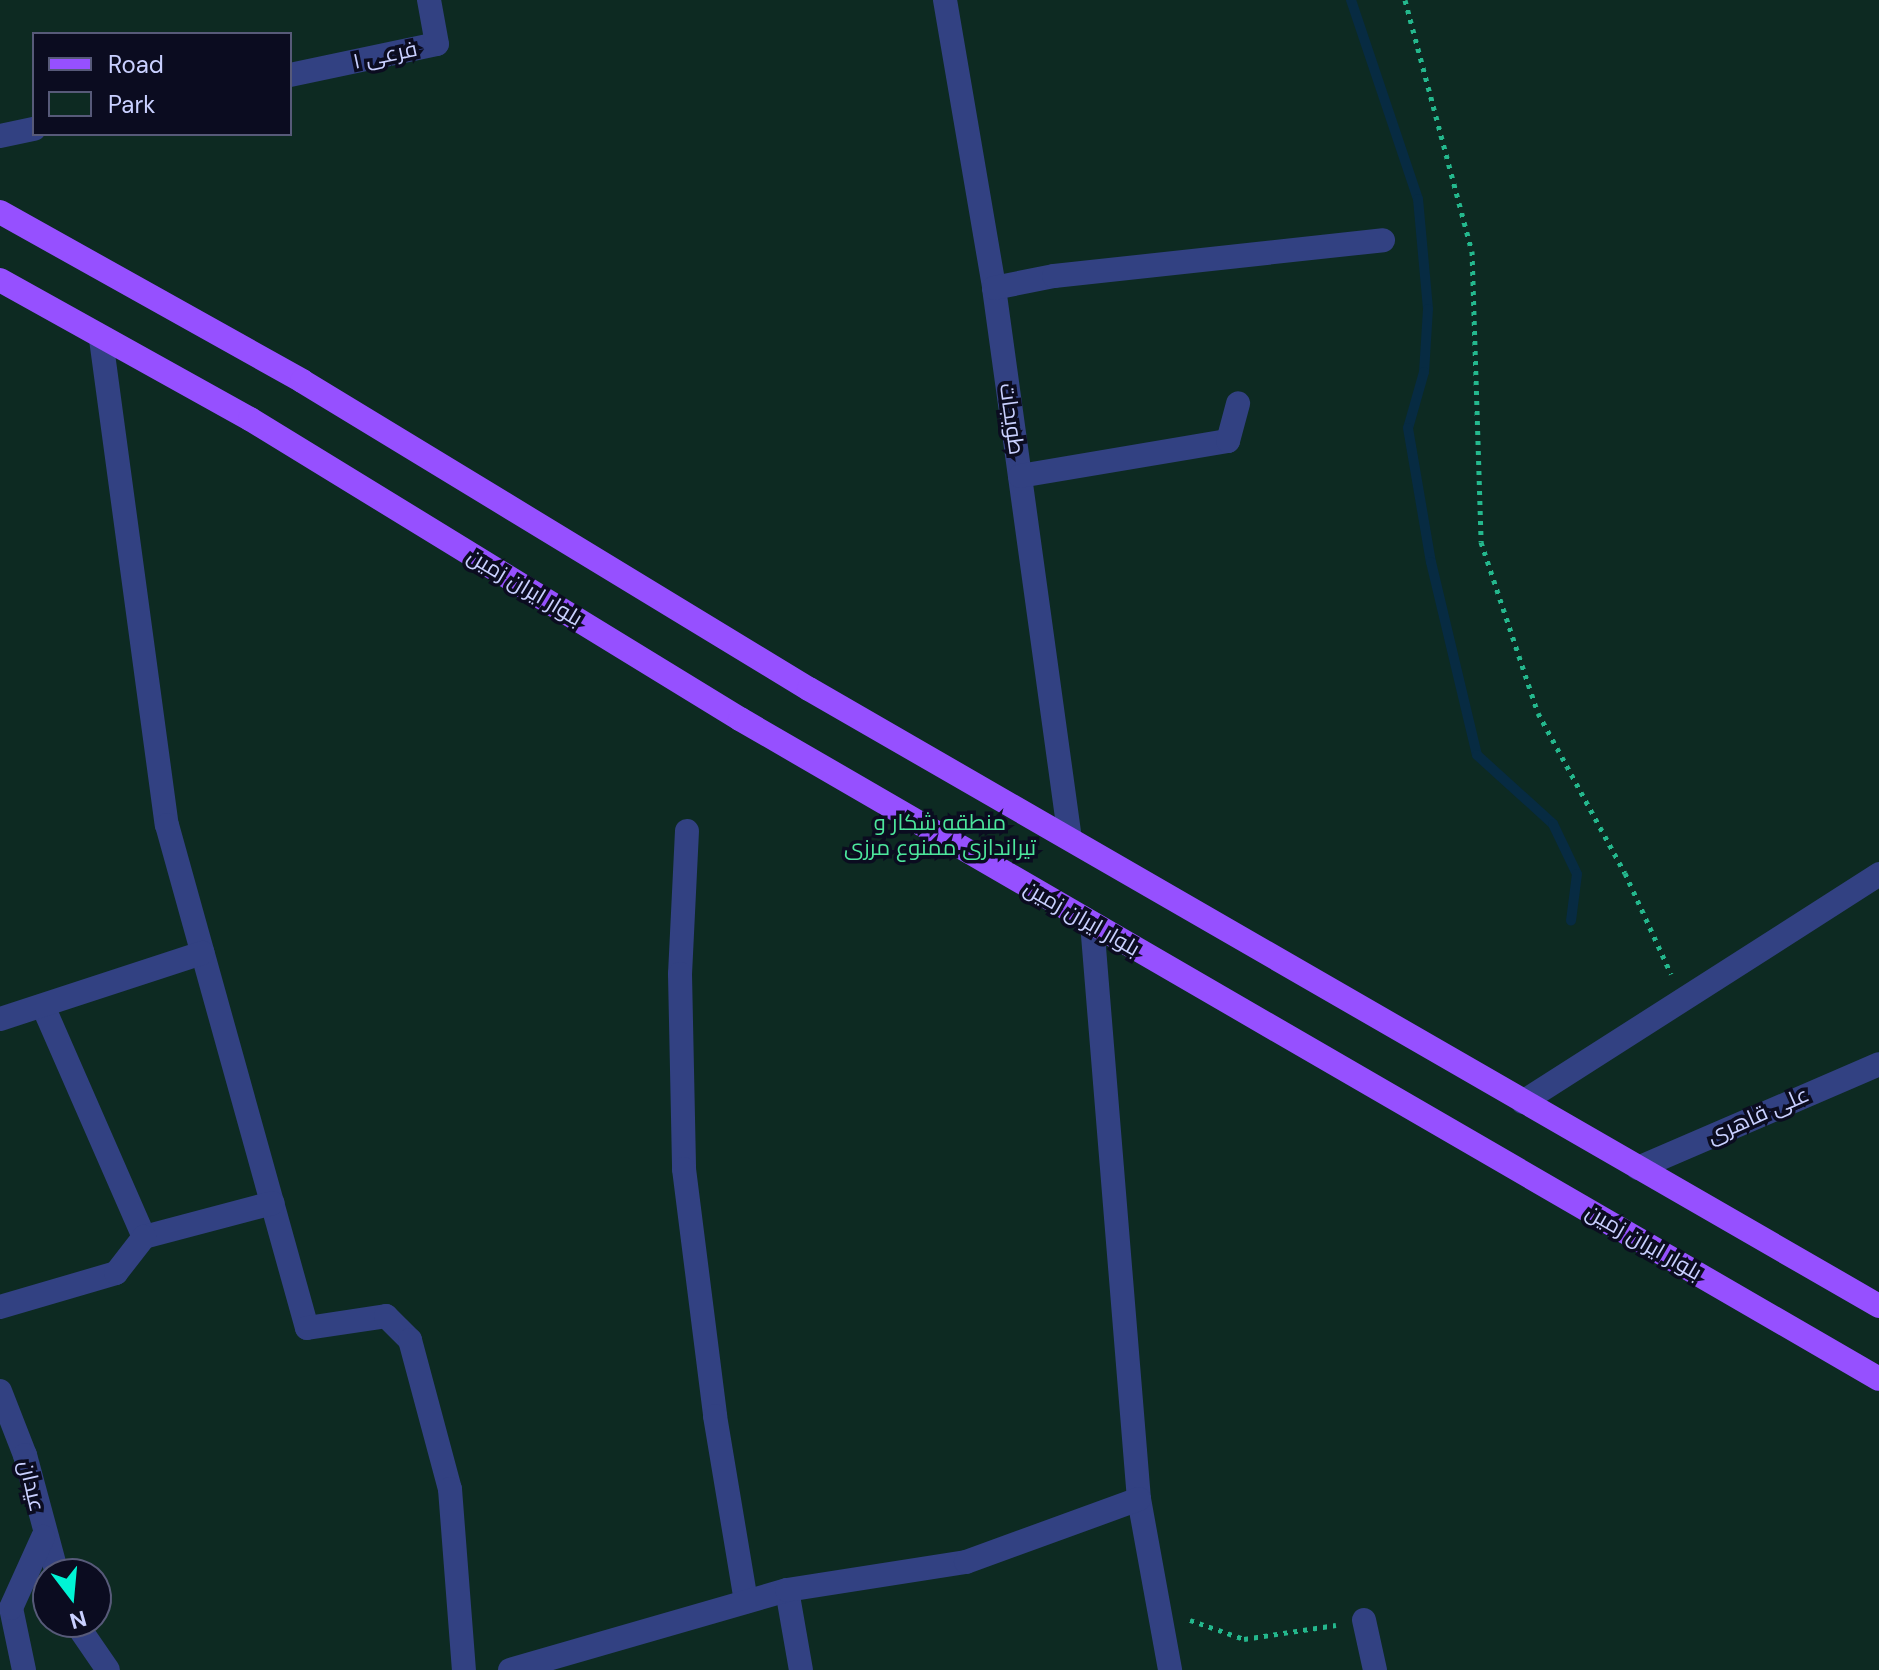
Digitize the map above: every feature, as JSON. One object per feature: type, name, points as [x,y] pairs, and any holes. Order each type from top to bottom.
[{"type":"main road","points":[[1,209],[302,381],[809,689],[1879,1306]]},
{"type":"main road","name":"بلوار ایران زمین","points":[[0,280],[101,339],[250,419],[740,719],[1879,1379]]},
{"type":"street","name":"فرعی ۱","points":[[292,75],[437,44],[429,0]]},
{"type":"street","name":"طویجات","points":[[945,0],[994,288],[1070,839]]},
{"type":"street","points":[[0,136],[32,129]]},
{"type":"street","points":[[994,288],[1054,276],[1383,240]]},
{"type":"street","points":[[101,339],[167,825],[307,1328],[386,1316],[410,1340],[450,1489],[464,1670]]},
{"type":"street","points":[[1020,476],[1228,441],[1238,403]]},
{"type":"street","points":[[687,831],[680,974],[684,1169],[715,1416],[746,1601]]},
{"type":"street","points":[[1523,1102],[1879,874]]},
{"type":"street","points":[[1092,923],[1139,1499],[1170,1670]]},
{"type":"street","points":[[0,1019],[202,953]]},
{"type":"street","points":[[43,1006],[144,1237]]},
{"type":"street","name":"علی قاهری","points":[[1638,1168],[1879,1064]]},
{"type":"street","points":[[0,1307],[116,1273],[144,1237],[273,1203]]},
{"type":"street","name":"عیدان","points":[[0,1391],[25,1455],[43,1537],[51,1558]]},
{"type":"street","points":[[510,1670],[787,1590],[966,1562],[1139,1499]]},
{"type":"street","name":"عیدان","points":[[24,1670],[11,1608],[43,1537]]},
{"type":"street","points":[[787,1590],[801,1670]]},
{"type":"street","points":[[1364,1620],[1375,1670]]},
{"type":"street","points":[[86,1638],[108,1670]]},
{"type":"path","points":[[1405,0],[1472,251],[1481,542],[1538,713],[1625,873],[1683,1000]]},
{"type":"path","points":[[1159,1609],[1244,1639],[1364,1620]]},
{"type":"green space","name":"منطقه شکار و تیراندازی ممنوع مرزی","points":[[0,0],[1879,0],[1879,1670],[0,1670]]},
{"type":"waterway","points":[[1351,0],[1418,199],[1428,309],[1424,372],[1408,428],[1431,562],[1477,755],[1553,824],[1577,874],[1571,921]]}]
